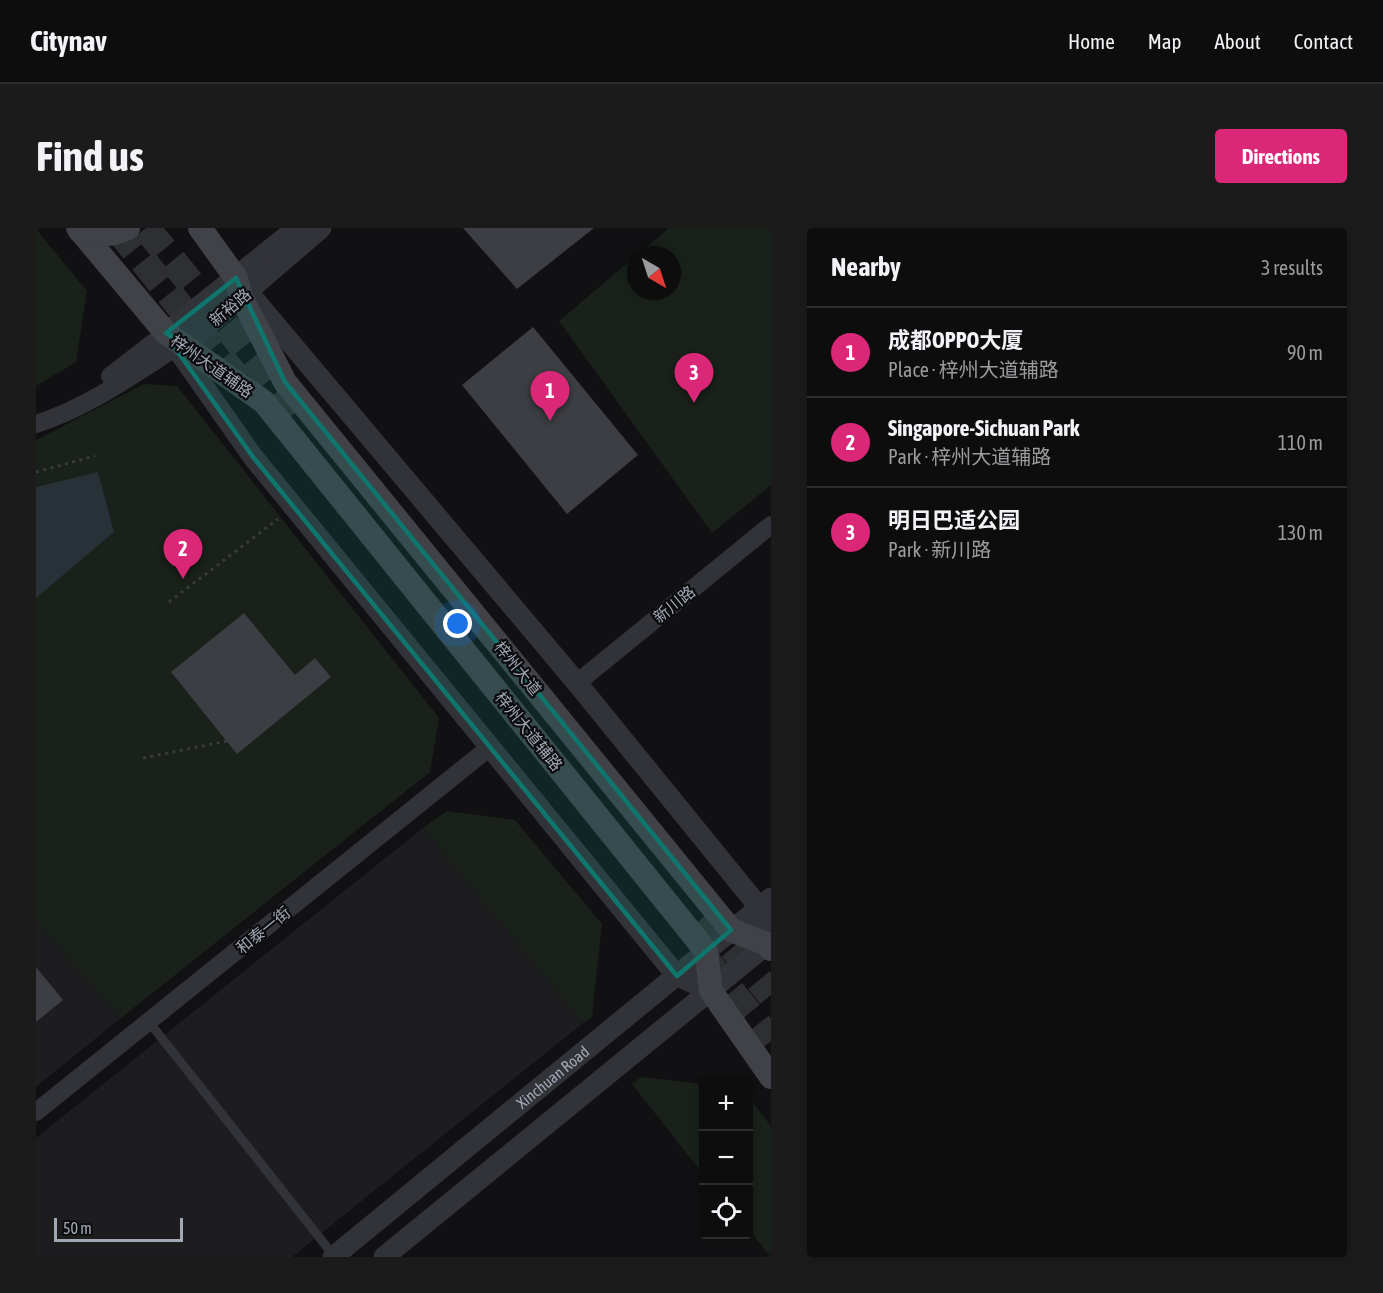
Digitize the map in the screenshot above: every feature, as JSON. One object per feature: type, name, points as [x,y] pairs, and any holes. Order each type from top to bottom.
[{"type":"main road","points":[[79,230],[99,236],[113,235],[128,228]]},
{"type":"main road","name":"梓州大道","points":[[200,228],[242,288],[285,382],[731,930],[770,945]]},
{"type":"main road","points":[[79,230],[175,342]]},
{"type":"main road","name":"梓州大道辅路","points":[[175,342],[264,402],[706,951]]},
{"type":"main road","points":[[706,951],[711,991],[771,1077]]},
{"type":"street","name":"新裕路","points":[[242,288],[297,228]]},
{"type":"street","name":"新裕路","points":[[36,424],[57,417],[94,398],[175,342],[321,228]]},
{"type":"street","points":[[242,288],[765,902],[770,945]]},
{"type":"street","name":"新裕路","points":[[36,412],[72,400],[175,342]]},
{"type":"street","name":"梓州大道辅路","points":[[175,342],[254,457],[676,976],[711,991]]},
{"type":"street","name":"新川路","points":[[577,684],[771,525]]},
{"type":"street","name":"和泰一街","points":[[36,1112],[490,747]]},
{"type":"street","name":"Xinchuan Road","points":[[333,1257],[765,902]]},
{"type":"street","name":"Xinchuan Road","points":[[384,1257],[770,945]]},
{"type":"lane","points":[[148,1022],[333,1257]]},
{"type":"path","points":[[36,472],[95,456]]},
{"type":"path","points":[[169,602],[294,507]]},
{"type":"path","points":[[143,758],[227,741]]},
{"type":"highlighted area","points":[[236,278],[285,382],[731,930],[677,976],[253,457],[175,348],[185,345],[166,333]]},
{"type":"shaded area","points":[[669,228],[771,228],[771,485],[712,533],[559,321],[627,264],[627,300],[681,300],[681,246],[648,246]]},
{"type":"shaded area","points":[[36,229],[87,291],[76,362],[36,386]]},
{"type":"shaded area","points":[[144,384],[177,386],[439,718],[430,772],[121,1018],[36,921],[36,440]]},
{"type":"shaded area","points":[[98,472],[114,532],[36,598],[36,487]]},
{"type":"shaded area","points":[[447,811],[515,820],[602,924],[592,1017],[583,1023],[423,828]]},
{"type":"shaded area","points":[[423,828],[583,1023],[292,1257],[36,1257],[36,1138]]},
{"type":"shaded area","points":[[36,921],[121,1018],[36,1087]]},
{"type":"shaded area","points":[[641,1077],[699,1084],[699,1169],[632,1084]]},
{"type":"shaded area","points":[[753,1102],[771,1126],[771,1257],[753,1235]]},
{"type":"building","points":[[463,228],[594,228],[517,289]]},
{"type":"building","points":[[533,327],[638,455],[567,514],[462,385]]},
{"type":"building","points":[[244,613],[295,675],[315,658],[331,677],[237,754],[171,672]]},
{"type":"building","points":[[36,967],[63,1000],[36,1022]]},
{"type":"tunnel","points":[[117,228],[245,388]]},
{"type":"tunnel","points":[[146,228],[296,412]]},
{"type":"tunnel","points":[[706,915],[771,995]]},
{"type":"tunnel","points":[[705,959],[771,1041]]},
{"type":"place","name":"明日巴适公园","points":[[694,403]]},
{"type":"place","name":"成都OPPO大厦","points":[[550,421]]},
{"type":"place","name":"Singapore-Sichuan Park","points":[[183,579]]}]
